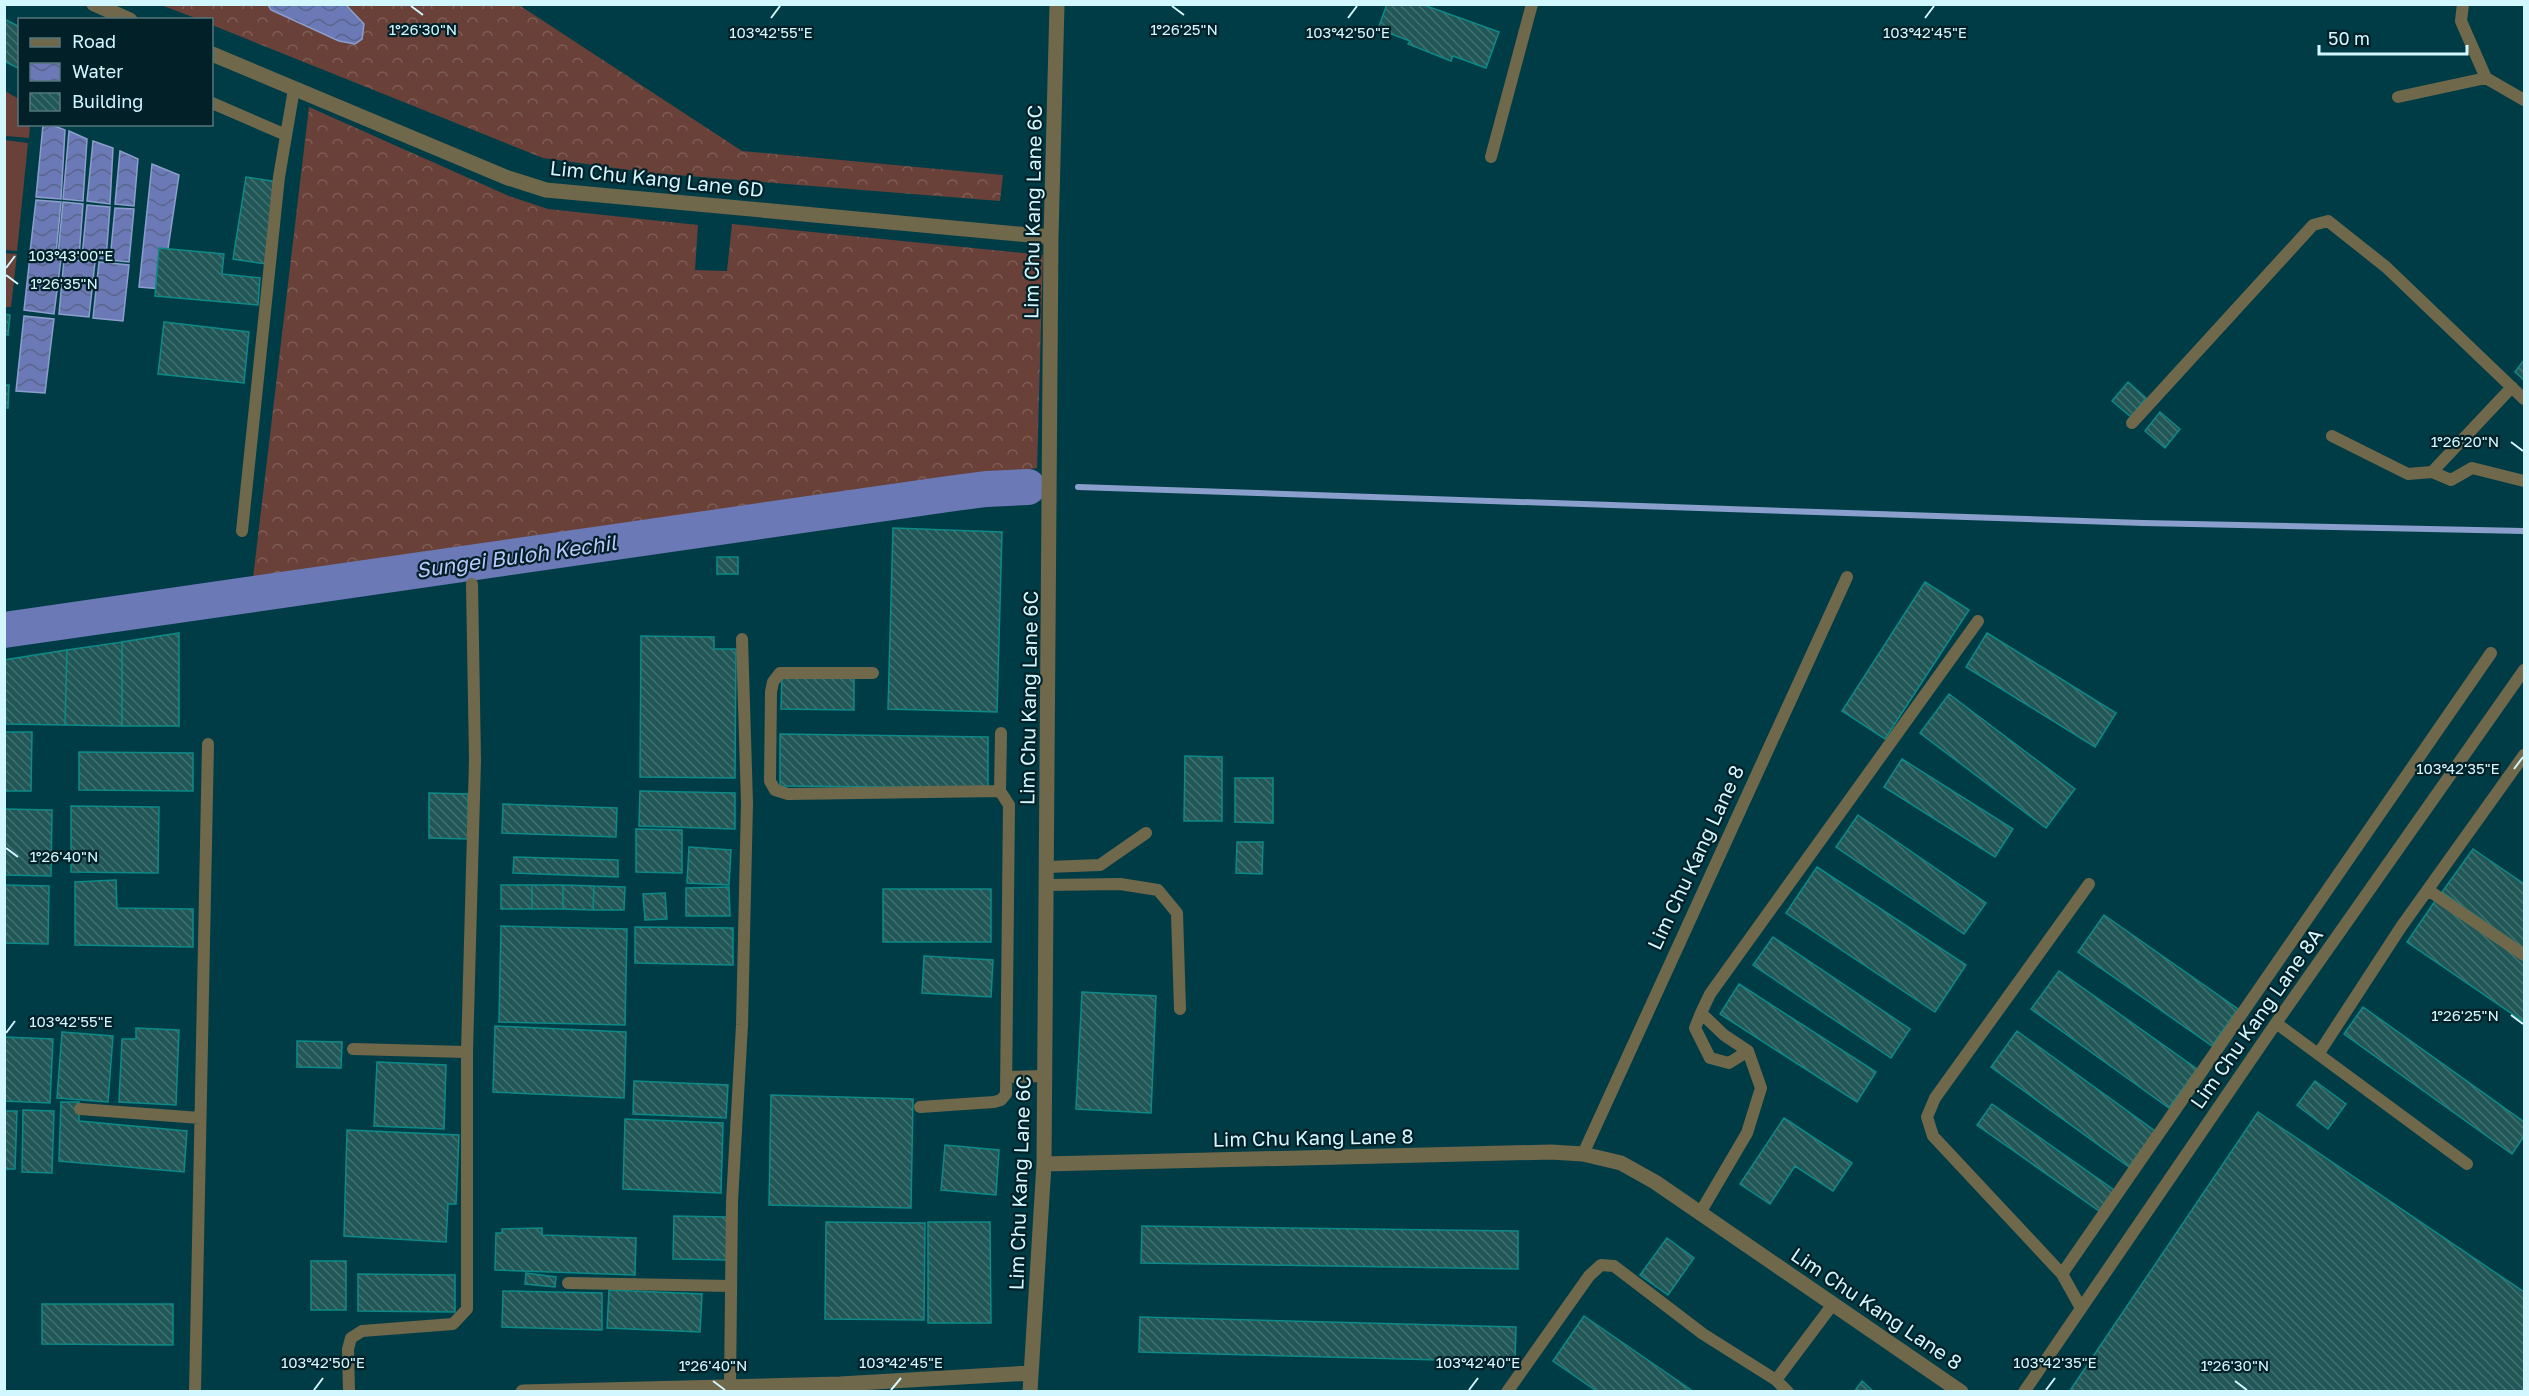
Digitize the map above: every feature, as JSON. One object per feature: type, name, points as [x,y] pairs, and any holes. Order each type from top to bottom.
[{"type":"street","points":[[94,4],[126,18]]},
{"type":"street","name":"Lim Chu Kang Lane 6C","points":[[1030,1392],[1044,1164],[1051,237],[1057,4]]},
{"type":"street","name":"Lim Chu Kang Lane 6D","points":[[213,54],[508,178],[546,190],[1051,237]]},
{"type":"street","name":"Lim Chu Kang Lane 8","points":[[1044,1164],[1551,1152],[1582,1154],[1621,1163],[1655,1182],[1961,1392]]},
{"type":"street","points":[[524,1392],[730,1387],[840,1388],[1031,1373]]},
{"type":"lane","points":[[1491,157],[1532,4]]},
{"type":"lane","points":[[2463,4],[2461,21],[2486,78],[2524,100]]},
{"type":"lane","points":[[2398,97],[2486,78]]},
{"type":"lane","points":[[242,531],[279,177],[294,89]]},
{"type":"lane","points":[[213,103],[286,135]]},
{"type":"lane","points":[[2132,423],[2313,225],[2328,221],[2386,267],[2524,399]]},
{"type":"lane","points":[[2432,472],[2512,387]]},
{"type":"lane","points":[[2332,436],[2408,474],[2432,472],[2451,480],[2472,468],[2524,481]]},
{"type":"lane","name":"Lim Chu Kang Lane 8","points":[[1582,1154],[1846,577]]},
{"type":"lane","points":[[350,1392],[348,1349],[351,1338],[362,1331],[453,1324],[467,1310],[467,1052],[476,760],[472,584]]},
{"type":"lane","points":[[1749,1051],[1729,1063],[1710,1059],[1695,1028],[1710,994],[1978,621]]},
{"type":"lane","points":[[730,1387],[732,1202],[742,1025],[747,803],[742,639]]},
{"type":"lane","points":[[2062,1274],[2491,653]]},
{"type":"lane","name":"Lim Chu Kang Lane 8A","points":[[2024,1392],[2276,1023],[2524,670]]},
{"type":"lane","points":[[873,673],[780,673],[773,682],[771,692],[770,781],[776,790],[788,794],[1000,791]]},
{"type":"lane","points":[[920,1107],[1001,1100],[1006,1094],[1009,805],[1000,791],[1001,733]]},
{"type":"lane","points":[[195,1392],[208,744]]},
{"type":"lane","points":[[2319,1053],[2401,927],[2524,755]]},
{"type":"lane","points":[[1047,867],[1100,865],[1146,833]]},
{"type":"lane","points":[[1047,885],[1120,884],[1158,890],[1177,913],[1180,1009]]},
{"type":"lane","points":[[2081,1308],[2062,1274],[1933,1136],[1927,1117],[1935,1098],[2088,885]]},
{"type":"lane","points":[[2428,890],[2524,955]]},
{"type":"lane","points":[[1700,1213],[1747,1132],[1761,1088],[1749,1051],[1724,1035],[1701,1013]]},
{"type":"lane","points":[[2276,1023],[2467,1164]]},
{"type":"lane","points":[[353,1049],[467,1052]]},
{"type":"lane","points":[[1006,1077],[1044,1076]]},
{"type":"lane","points":[[80,1108],[200,1118]]},
{"type":"lane","points":[[1507,1392],[1589,1276],[1601,1264],[1614,1266],[1702,1334],[1776,1380],[1788,1392]]},
{"type":"lane","points":[[568,1283],[731,1286]]},
{"type":"lane","points":[[1776,1380],[1833,1304]]},
{"type":"green space","points":[[161,5],[519,5],[742,151],[1003,175],[1000,201],[651,173],[543,158],[213,25],[213,18],[195,18]]},
{"type":"green space","points":[[5,91],[18,98],[18,126],[30,126],[29,138],[5,136]]},
{"type":"green space","points":[[309,107],[509,196],[548,209],[698,225],[695,270],[727,271],[732,224],[1043,255],[1037,468],[253,578]]},
{"type":"green space","points":[[5,140],[28,143],[17,251],[5,250]]},
{"type":"green space","points":[[4,253],[17,254],[11,307],[5,307]]},
{"type":"water","points":[[268,5],[346,5],[364,24],[362,39],[355,44],[339,41],[271,10]]},
{"type":"water","points":[[43,126],[55,126],[65,130],[61,199],[36,197]]},
{"type":"water","points":[[69,131],[87,139],[83,201],[63,199]]},
{"type":"water","points":[[93,141],[113,148],[110,204],[87,201]]},
{"type":"water","points":[[120,151],[138,159],[134,206],[115,204]]},
{"type":"water","points":[[152,164],[179,175],[162,289],[139,287]]},
{"type":"water","points":[[36,200],[61,202],[56,254],[30,252]]},
{"type":"water","points":[[63,202],[83,204],[79,257],[58,255]]},
{"type":"water","points":[[87,205],[110,207],[106,259],[82,257]]},
{"type":"water","points":[[115,208],[134,209],[129,262],[110,260]]},
{"type":"water","points":[[30,256],[61,259],[54,314],[24,310]]},
{"type":"water","points":[[64,259],[95,262],[89,317],[59,314]]},
{"type":"water","points":[[99,262],[129,265],[123,321],[93,318]]},
{"type":"water","points":[[24,316],[54,319],[45,393],[16,391]]},
{"type":"building","points":[[1387,4],[1421,4],[1499,32],[1486,68],[1453,56],[1451,61],[1408,44],[1410,41],[1378,29]]},
{"type":"building","points":[[4,19],[18,26],[18,68],[4,61]]},
{"type":"building","points":[[246,177],[278,182],[266,264],[233,259]]},
{"type":"building","points":[[159,248],[224,254],[222,274],[260,278],[258,305],[155,296]]},
{"type":"building","points":[[4,314],[10,315],[8,335],[4,334]]},
{"type":"building","points":[[164,322],[249,332],[244,383],[158,374]]},
{"type":"building","points":[[2524,360],[2524,380],[2515,372]]},
{"type":"building","points":[[2128,382],[2146,398],[2131,417],[2112,401]]},
{"type":"building","points":[[4,385],[9,385],[8,408],[4,408]]},
{"type":"building","points":[[2160,412],[2180,429],[2165,448],[2145,431]]},
{"type":"building","points":[[893,528],[1002,532],[997,712],[888,709]]},
{"type":"building","points":[[717,557],[738,557],[738,574],[717,574]]},
{"type":"building","points":[[1925,582],[1969,610],[1885,739],[1842,711]]},
{"type":"building","points":[[179,633],[179,726],[122,726],[122,642]]},
{"type":"building","points":[[1987,633],[2116,713],[2095,747],[1966,667]]},
{"type":"building","points":[[641,636],[714,637],[714,649],[736,649],[735,778],[640,777]]},
{"type":"building","points":[[122,642],[122,726],[65,725],[67,650]]},
{"type":"building","points":[[67,650],[65,725],[6,724],[4,660]]},
{"type":"building","points":[[782,677],[854,678],[854,710],[781,709]]},
{"type":"building","points":[[1949,694],[2075,789],[2046,828],[1920,733]]},
{"type":"building","points":[[4,732],[32,732],[31,791],[4,791]]},
{"type":"building","points":[[780,734],[988,737],[988,788],[780,786]]},
{"type":"building","points":[[79,752],[193,753],[193,791],[79,790]]},
{"type":"building","points":[[1185,756],[1222,757],[1222,821],[1184,821]]},
{"type":"building","points":[[1902,759],[2013,829],[1995,857],[1884,787]]},
{"type":"building","points":[[1235,778],[1273,778],[1273,823],[1235,822]]},
{"type":"building","points":[[640,791],[735,793],[735,829],[639,826]]},
{"type":"building","points":[[429,793],[468,794],[468,839],[429,838]]},
{"type":"building","points":[[503,804],[617,808],[616,837],[502,833]]},
{"type":"building","points":[[71,806],[159,807],[158,873],[71,872]]},
{"type":"building","points":[[4,809],[52,810],[51,876],[4,875]]},
{"type":"building","points":[[1858,815],[1986,903],[1964,934],[1836,847]]},
{"type":"building","points":[[636,829],[682,830],[682,873],[636,872]]},
{"type":"building","points":[[1237,842],[1263,842],[1262,874],[1236,873]]},
{"type":"building","points":[[689,847],[731,850],[729,885],[687,883]]},
{"type":"building","points":[[2473,849],[2524,884],[2524,949],[2442,892]]},
{"type":"building","points":[[514,857],[618,860],[618,877],[513,873]]},
{"type":"building","points":[[1817,867],[1966,965],[1935,1012],[1786,913]]},
{"type":"building","points":[[116,880],[117,908],[193,909],[193,947],[75,945],[75,882]]},
{"type":"building","points":[[4,885],[49,886],[48,944],[4,943]]},
{"type":"building","points":[[501,885],[532,885],[532,909],[501,909]]},
{"type":"building","points":[[532,885],[563,885],[563,909],[532,909]]},
{"type":"building","points":[[563,885],[594,886],[593,910],[563,909]]},
{"type":"building","points":[[594,886],[625,887],[624,910],[593,910]]},
{"type":"building","points":[[729,887],[730,916],[686,916],[686,888]]},
{"type":"building","points":[[883,889],[991,889],[991,942],[883,942]]},
{"type":"building","points":[[665,893],[667,919],[645,920],[643,894]]},
{"type":"building","points":[[2437,898],[2524,958],[2524,1022],[2407,942]]},
{"type":"building","points":[[2104,915],[2238,1009],[2212,1046],[2078,952]]},
{"type":"building","points":[[501,926],[627,929],[625,1025],[499,1022]]},
{"type":"building","points":[[635,927],[733,928],[733,965],[635,963]]},
{"type":"building","points":[[1773,937],[1910,1029],[1891,1058],[1753,965]]},
{"type":"building","points":[[924,956],[993,960],[991,997],[922,993]]},
{"type":"building","points":[[2059,971],[2197,1069],[2169,1108],[2031,1009]]},
{"type":"building","points":[[1739,984],[1876,1072],[1857,1102],[1720,1014]]},
{"type":"building","points":[[1082,992],[1156,996],[1151,1113],[1076,1109]]},
{"type":"building","points":[[2363,1007],[2524,1122],[2524,1136],[2512,1154],[2344,1034]]},
{"type":"building","points":[[495,1026],[626,1032],[624,1098],[493,1092]]},
{"type":"building","points":[[136,1028],[179,1030],[176,1105],[119,1102],[122,1039],[136,1039]]},
{"type":"building","points":[[2017,1031],[2155,1131],[2129,1167],[1991,1067]]},
{"type":"building","points":[[62,1032],[113,1036],[108,1102],[57,1098]]},
{"type":"building","points":[[4,1037],[53,1039],[50,1103],[4,1101]]},
{"type":"building","points":[[297,1041],[342,1042],[341,1068],[297,1067]]},
{"type":"building","points":[[377,1062],[446,1065],[444,1129],[374,1126]]},
{"type":"building","points":[[634,1081],[728,1085],[726,1118],[633,1114]]},
{"type":"building","points":[[2315,1081],[2346,1104],[2328,1129],[2297,1105]]},
{"type":"building","points":[[771,1095],[913,1099],[911,1208],[769,1205]]},
{"type":"building","points":[[61,1102],[79,1102],[79,1121],[187,1131],[184,1172],[59,1161]]},
{"type":"building","points":[[1992,1104],[2114,1190],[2099,1211],[1977,1125]]},
{"type":"building","points":[[23,1110],[54,1111],[52,1173],[22,1172]]},
{"type":"building","points":[[4,1111],[17,1111],[15,1169],[4,1169]]},
{"type":"building","points":[[2258,1112],[2524,1292],[2524,1392],[2069,1392]]},
{"type":"building","points":[[1784,1118],[1852,1163],[1833,1191],[1795,1166],[1770,1204],[1740,1184]]},
{"type":"building","points":[[625,1119],[723,1123],[721,1193],[623,1189]]},
{"type":"building","points":[[347,1130],[459,1135],[456,1204],[448,1204],[446,1242],[344,1236]]},
{"type":"building","points":[[945,1145],[999,1150],[996,1195],[941,1190]]},
{"type":"building","points":[[674,1216],[728,1217],[728,1260],[673,1259]]},
{"type":"building","points":[[826,1222],[925,1223],[924,1320],[825,1319]]},
{"type":"building","points":[[928,1222],[990,1222],[991,1323],[928,1323]]},
{"type":"building","points":[[1142,1226],[1518,1231],[1518,1269],[1141,1263]]},
{"type":"building","points":[[542,1228],[542,1235],[636,1238],[635,1275],[495,1270],[496,1233],[502,1233],[502,1229]]},
{"type":"building","points":[[1667,1238],[1694,1258],[1668,1295],[1640,1275]]},
{"type":"building","points":[[311,1261],[346,1261],[346,1310],[311,1310]]},
{"type":"building","points":[[526,1273],[556,1277],[555,1287],[525,1284]]},
{"type":"building","points":[[358,1274],[455,1275],[455,1312],[358,1311]]},
{"type":"building","points":[[609,1290],[702,1294],[700,1332],[607,1328]]},
{"type":"building","points":[[503,1291],[602,1293],[602,1330],[502,1327]]},
{"type":"building","points":[[42,1304],[173,1304],[173,1345],[42,1344]]},
{"type":"building","points":[[1584,1316],[1694,1392],[1598,1392],[1553,1361]]},
{"type":"building","points":[[1140,1317],[1516,1327],[1515,1362],[1139,1352]]},
{"type":"building","points":[[1862,1381],[1874,1392],[1854,1392]]},
{"type":"waterway","name":"Sungei Buloh Kechil","points":[[4,630],[955,493],[1028,487]]},
{"type":"waterway","points":[[1078,487],[2143,523],[2524,531]]}]
